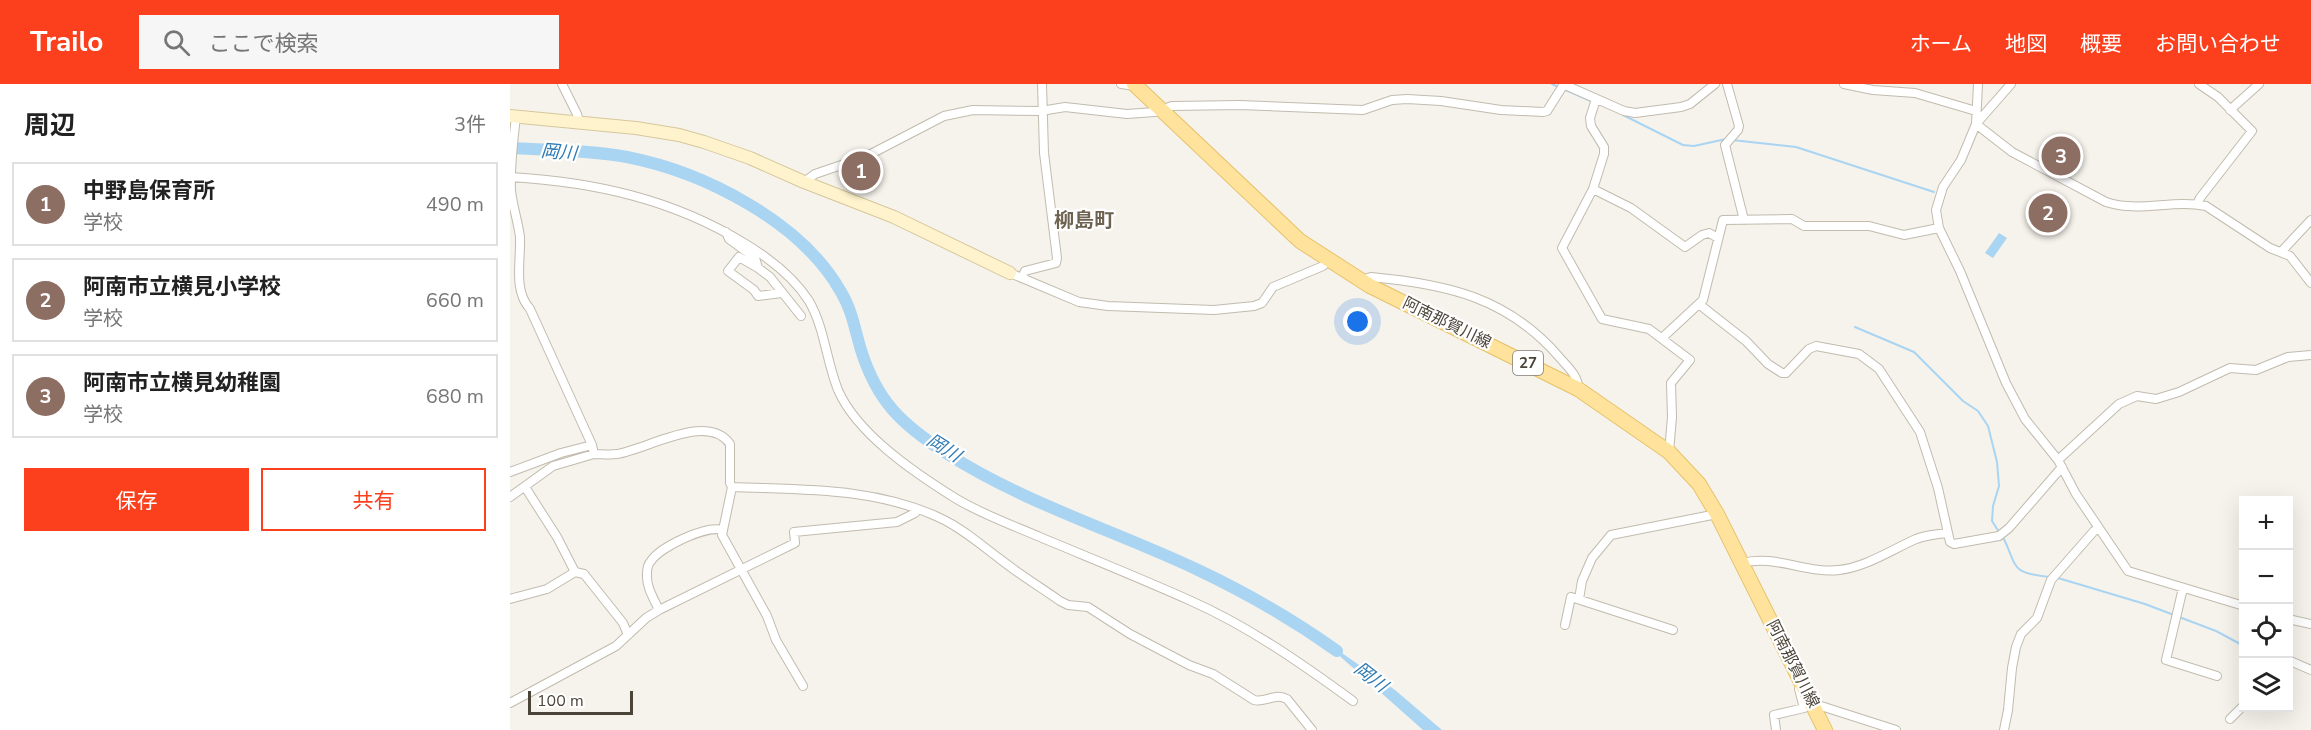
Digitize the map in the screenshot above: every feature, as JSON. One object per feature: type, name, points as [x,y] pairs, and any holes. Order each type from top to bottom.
[{"type":"main road","name":"阿南那賀川線","points":[[1135,85],[1287,230],[1329,261],[1361,280],[1578,389],[1669,452],[1699,484],[1717,514],[1825,730]]},
{"type":"street","points":[[562,84],[579,122]]},
{"type":"street","points":[[1016,276],[1025,271],[1056,263],[1057,258],[1041,111],[1042,84]]},
{"type":"street","points":[[1121,84],[1135,85]]},
{"type":"street","points":[[804,183],[814,174],[865,157],[954,112],[1041,111],[1065,107],[1127,114],[1161,110],[1172,106],[1240,105],[1363,110],[1392,100],[1407,99],[1543,112],[1547,111],[1563,86],[1595,102],[1624,111],[1648,112],[1690,104],[1714,84]]},
{"type":"street","points":[[1726,84],[1739,126],[1725,145],[1744,220]]},
{"type":"street","points":[[1844,84],[1873,90],[1915,93],[1976,111]]},
{"type":"street","points":[[1976,124],[1978,84]]},
{"type":"street","points":[[2011,84],[1976,124],[1961,160],[1943,187],[1936,210],[1939,228],[1960,271],[2014,402],[2034,433],[2060,464],[2076,494],[2128,572],[2239,605]]},
{"type":"street","points":[[2198,204],[2200,198],[2252,131],[2218,97],[2199,84]]},
{"type":"street","points":[[2230,110],[2259,84]]},
{"type":"street","points":[[1595,102],[1590,118],[1604,147],[1604,154],[1593,189],[1562,248],[1602,319],[1641,326],[1662,338],[1690,360],[1671,383],[1672,417],[1669,452]]},
{"type":"street","points":[[593,449],[530,309],[522,300],[519,290],[520,236],[514,216],[511,175],[514,120],[579,122],[679,135],[750,158],[804,183],[894,217],[1016,276],[1079,302],[1108,306],[1214,310],[1254,306],[1262,303],[1273,287],[1323,266],[1329,261]]},
{"type":"street","points":[[1976,124],[2012,152],[2106,202],[2131,207],[2159,204],[2206,206],[2270,248],[2290,256],[2311,283]]},
{"type":"street","points":[[511,175],[560,180],[653,200],[681,210],[726,232],[776,263],[807,298],[818,319],[838,390],[848,409],[857,422],[890,452],[956,498],[1226,618],[1304,665],[1353,701]]},
{"type":"street","points":[[1593,189],[1631,208],[1685,247],[1709,233],[1718,238]]},
{"type":"street","points":[[1662,338],[1704,300],[1723,220],[1792,219],[1804,226],[1869,226],[1904,235],[1939,228]]},
{"type":"street","points":[[2281,252],[2311,220]]},
{"type":"street","points":[[726,232],[729,239],[754,258],[758,268]]},
{"type":"street","points":[[782,293],[758,296],[754,290],[728,271],[739,257],[758,268],[770,277],[801,316]]},
{"type":"street","points":[[1361,280],[1371,277],[1430,284],[1465,293],[1503,309],[1555,352],[1572,371],[1578,383],[1578,389]]},
{"type":"street","points":[[1700,305],[1746,341],[1768,364],[1782,373],[1786,373],[1809,349],[1816,346],[1859,354],[1880,369],[1920,432],[1938,488],[1948,533],[1954,544],[1984,540],[2004,534],[2060,464],[2119,404],[2137,396],[2156,399],[2179,392],[2230,368],[2256,370],[2288,357],[2311,356]]},
{"type":"street","points":[[510,472],[561,453],[593,449],[616,454],[690,432],[715,431],[730,444],[730,483],[732,487],[722,530],[724,539],[767,616],[776,640],[803,686]]},
{"type":"street","points":[[510,498],[553,466],[593,449]]},
{"type":"street","points":[[525,487],[557,537],[575,572]]},
{"type":"street","points":[[732,487],[823,490],[855,494],[918,509],[961,530],[1060,602],[1088,607],[1131,634],[1189,665],[1213,674],[1254,700],[1260,702],[1283,696],[1312,730]]},
{"type":"street","points":[[510,703],[597,658],[659,610],[795,543],[795,532],[897,522],[915,513],[918,509]]},
{"type":"street","points":[[1579,599],[1582,581],[1592,558],[1611,535],[1717,514]]},
{"type":"street","points":[[659,610],[648,584],[649,562],[658,553],[709,528],[722,530]]},
{"type":"street","points":[[2004,730],[2012,668],[2021,634],[2037,618],[2050,580],[2094,531],[2099,529]]},
{"type":"street","points":[[1742,563],[1759,560],[1838,571],[1865,563],[1917,539],[1948,533]]},
{"type":"street","points":[[510,599],[547,589],[575,572],[584,574],[623,623],[628,635]]},
{"type":"street","points":[[2183,588],[2166,660],[2217,676]]},
{"type":"street","points":[[1565,625],[1571,597],[1673,630]]},
{"type":"street","points":[[2293,620],[2311,624]]},
{"type":"street","points":[[2293,662],[2311,670]]},
{"type":"street","points":[[1776,730],[1774,716],[1804,708],[1797,685],[1801,679]]},
{"type":"street","points":[[1815,707],[1821,706],[1896,730]]},
{"type":"street","points":[[2230,719],[2239,710]]},
{"type":"water","points":[[1999,233],[2007,238],[1993,258],[1985,253]]},
{"type":"water","points":[[1316,635],[1395,690],[1442,730],[1423,730]]},
{"type":"waterway","points":[[1552,84],[1593,102]]},
{"type":"waterway","points":[[1623,115],[1683,145],[1694,146],[1726,139]]},
{"type":"waterway","points":[[1732,140],[1796,147],[1934,192]]},
{"type":"waterway","name":"岡川","points":[[510,148],[613,155],[657,164],[718,188],[748,204],[776,222],[802,243],[824,267],[848,306],[867,368],[875,384],[893,410],[916,432],[946,453],[1006,487],[1165,555],[1232,587],[1286,617],[1337,651]]},
{"type":"waterway","points":[[1855,327],[1914,352],[1963,401],[1978,411],[1988,426],[1997,462],[1999,486],[1993,506],[1992,521],[1999,532]]},
{"type":"waterway","points":[[2003,537],[2017,567],[2027,573],[2050,577]]},
{"type":"waterway","points":[[2058,578],[2145,604],[2216,631],[2239,643]]},
{"type":"place","name":"阿南市立横見幼稚園","points":[[2061,156]]},
{"type":"place","name":"中野島保育所","points":[[861,171]]},
{"type":"place","name":"阿南市立横見小学校","points":[[2048,213]]},
{"type":"district","name":"柳島町","points":[[1084,220]]}]
